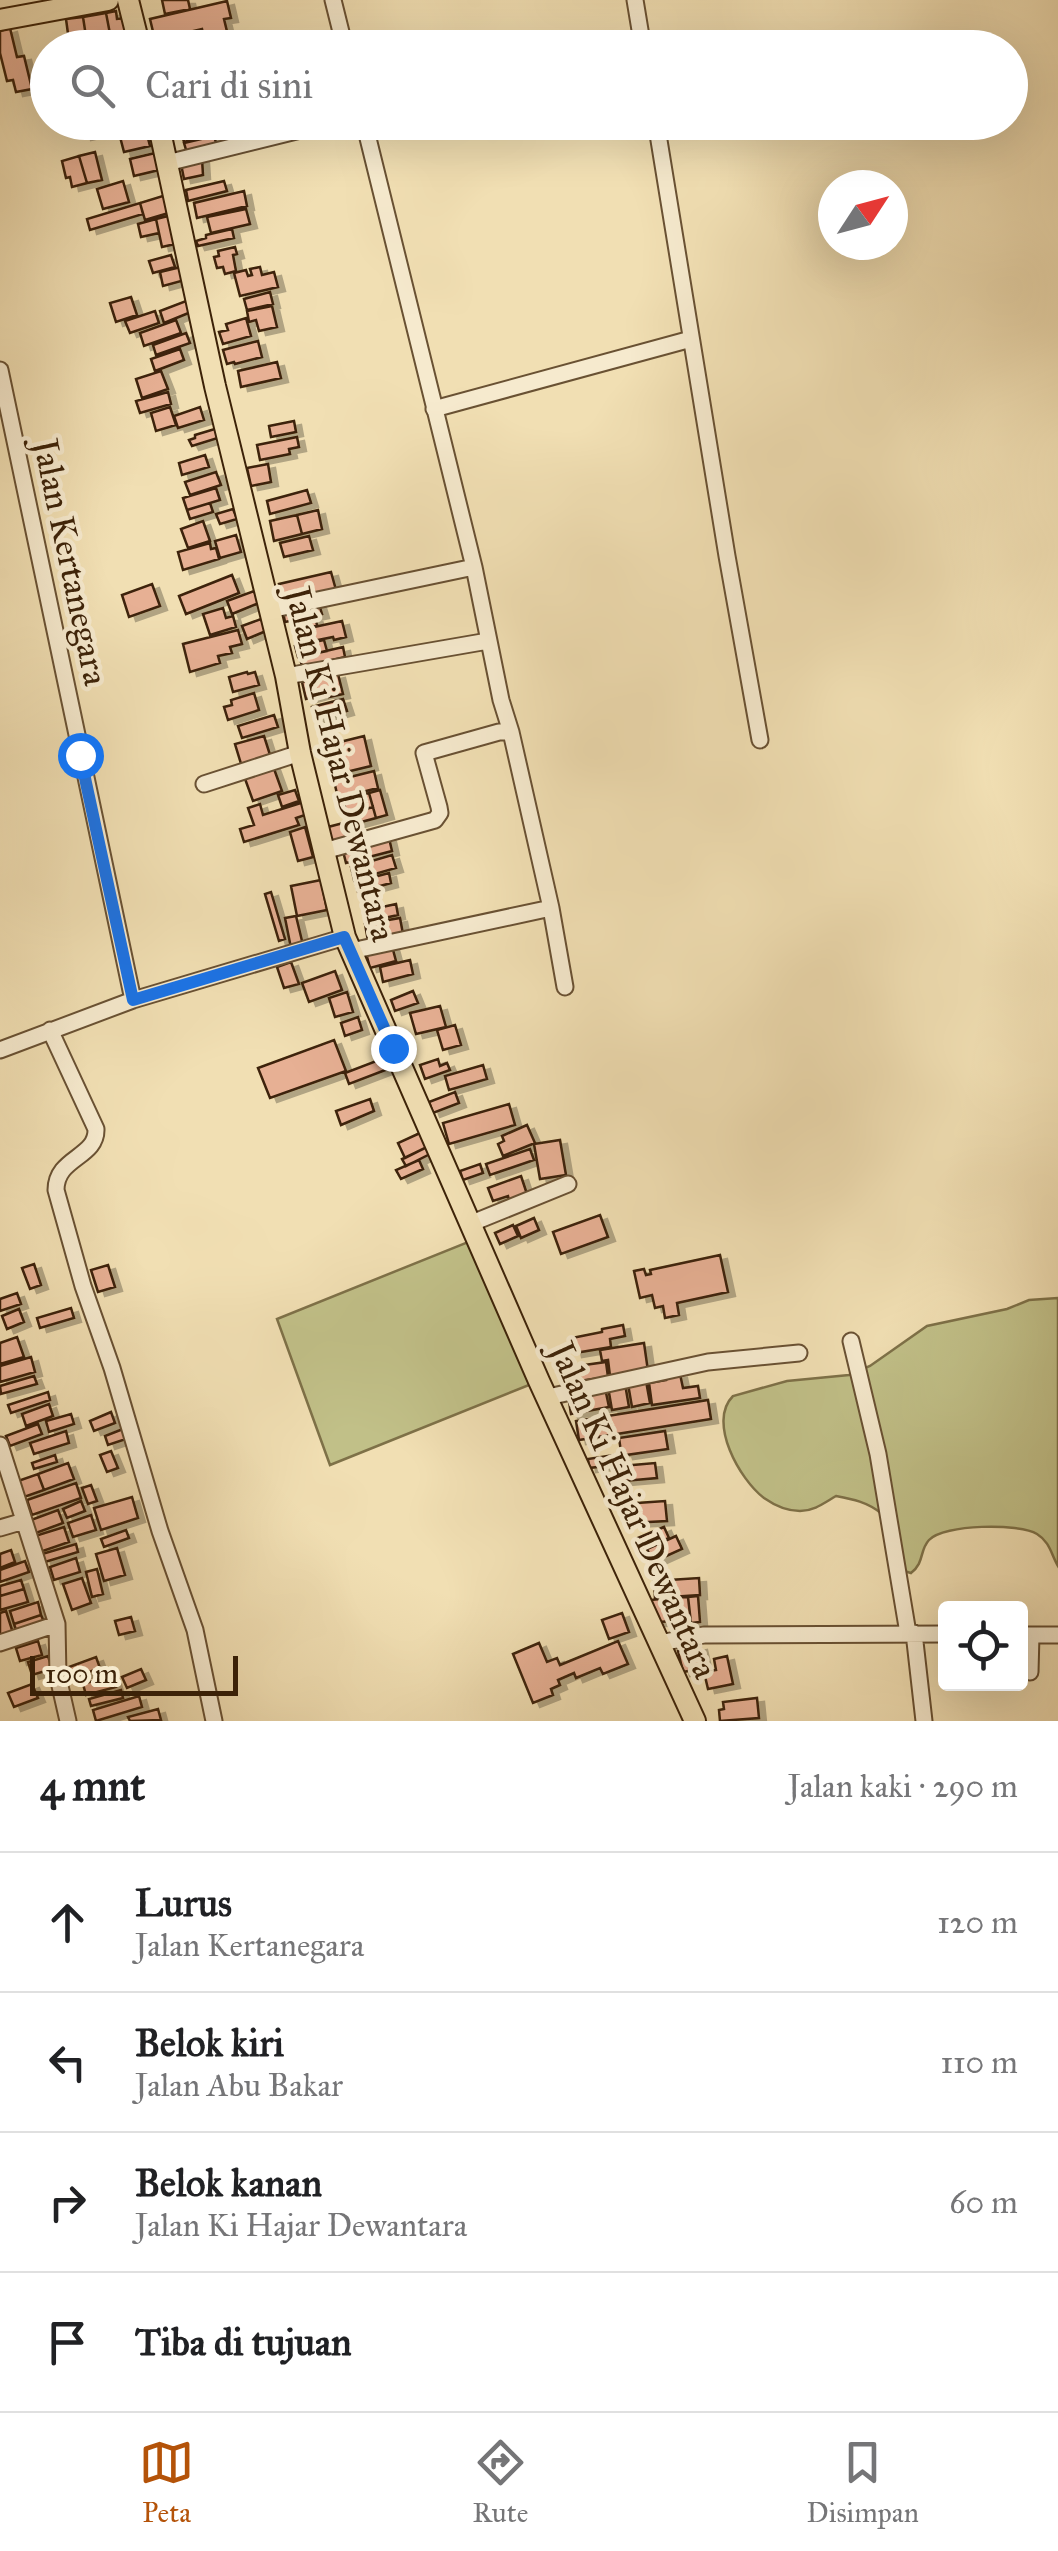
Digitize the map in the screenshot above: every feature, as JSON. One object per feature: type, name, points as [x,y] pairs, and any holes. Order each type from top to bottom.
[{"type":"main road","points":[[0,20],[108,0]]},
{"type":"main road","points":[[128,0],[136,30]]},
{"type":"main road","name":"Jalan Ki Hajar Dewantara","points":[[162,140],[215,386],[348,944],[694,1721]]},
{"type":"street","points":[[333,0],[340,30]]},
{"type":"street","points":[[635,0],[640,30]]},
{"type":"street","points":[[167,163],[260,140]]},
{"type":"street","points":[[368,140],[474,567],[566,987]]},
{"type":"street","points":[[659,140],[760,740]]},
{"type":"street","points":[[434,409],[690,340]]},
{"type":"street","name":"Jalan Kertanegara","points":[[0,370],[6,426],[29,514],[133,1000]]},
{"type":"street","points":[[270,610],[474,567]]},
{"type":"street","points":[[286,676],[488,641]]},
{"type":"street","points":[[324,851],[435,820],[440,813],[424,753],[510,732]]},
{"type":"street","points":[[204,784],[300,753]]},
{"type":"street","points":[[0,1050],[133,1000],[348,944],[551,908]]},
{"type":"street","points":[[50,1030],[96,1129],[92,1145],[56,1177],[56,1190],[160,1531],[195,1630],[214,1721]]},
{"type":"street","points":[[472,1224],[568,1184]]},
{"type":"street","points":[[851,1341],[878,1454],[924,1721]]},
{"type":"street","points":[[548,1397],[708,1362],[798,1353]]},
{"type":"street","points":[[0,1446],[57,1624],[58,1677],[68,1721]]},
{"type":"street","points":[[0,1528],[24,1521]]},
{"type":"street","points":[[0,1643],[57,1624]]},
{"type":"street","points":[[660,1643],[704,1635],[938,1634]]},
{"type":"street","points":[[1028,1635],[1058,1635]]},
{"type":"street","points":[[1028,1654],[1030,1672]]},
{"type":"shaded area","points":[[478,1238],[539,1381],[330,1465],[277,1319]]},
{"type":"shaded area","points":[[1058,1298],[1058,1566],[1048,1544],[1037,1534],[1015,1528],[982,1527],[937,1535],[926,1544],[915,1569],[911,1573],[904,1571],[877,1510],[836,1496],[810,1510],[786,1509],[755,1490],[737,1465],[725,1435],[724,1420],[733,1396],[787,1381],[849,1375],[870,1366],[927,1326],[1007,1309],[1029,1300]]},
{"type":"building","points":[[162,0],[188,0],[190,9],[165,14]]},
{"type":"building","points":[[227,1],[231,18],[224,19],[227,30],[153,30],[150,19]]},
{"type":"building","points":[[116,11],[117,19],[127,18],[129,30],[109,30],[106,13]]},
{"type":"building","points":[[106,13],[109,30],[85,30],[83,17]]},
{"type":"building","points":[[83,17],[85,30],[68,30],[66,19]]},
{"type":"building","points":[[10,28],[17,57],[24,56],[30,89],[16,92],[13,80],[7,81],[0,53],[0,31]]},
{"type":"building","points":[[121,140],[148,140],[150,146],[124,152]]},
{"type":"building","points":[[215,140],[217,146],[187,153],[184,143]]},
{"type":"building","points":[[95,152],[102,180],[87,183],[79,156]]},
{"type":"building","points":[[155,153],[159,170],[134,176],[130,159]]},
{"type":"building","points":[[79,156],[87,183],[72,187],[62,161]]},
{"type":"building","points":[[202,159],[203,175],[184,179],[181,164]]},
{"type":"building","points":[[123,181],[129,202],[103,209],[97,189]]},
{"type":"building","points":[[224,181],[227,191],[188,201],[186,190]]},
{"type":"building","points":[[244,191],[247,206],[197,218],[194,203]]},
{"type":"building","points":[[166,195],[172,212],[145,220],[140,203]]},
{"type":"building","points":[[140,203],[143,214],[90,230],[87,219]]},
{"type":"building","points":[[246,209],[250,224],[211,233],[207,217]]},
{"type":"building","points":[[168,216],[175,244],[162,247],[156,219]]},
{"type":"building","points":[[156,219],[159,233],[141,237],[138,224]]},
{"type":"building","points":[[232,229],[234,238],[198,246],[196,241],[206,235]]},
{"type":"building","points":[[235,247],[236,271],[225,274],[223,267],[217,268],[214,257],[219,256],[218,251]]},
{"type":"building","points":[[171,255],[175,267],[153,273],[149,261]]},
{"type":"building","points":[[181,267],[185,280],[163,286],[160,272]]},
{"type":"building","points":[[260,267],[262,275],[274,272],[278,287],[240,296],[234,273],[246,270],[248,276],[252,275],[250,269]]},
{"type":"building","points":[[270,292],[273,304],[247,310],[244,299]]},
{"type":"building","points":[[131,297],[137,315],[116,322],[110,303]]},
{"type":"building","points":[[186,301],[191,312],[164,323],[160,311]]},
{"type":"building","points":[[272,306],[277,327],[259,331],[256,320],[249,322],[247,311]]},
{"type":"building","points":[[155,311],[159,323],[130,333],[125,321]]},
{"type":"building","points":[[246,318],[251,336],[223,344],[219,332],[228,330],[226,324]]},
{"type":"building","points":[[176,320],[181,333],[144,346],[140,333]]},
{"type":"building","points":[[186,333],[190,343],[156,355],[153,345]]},
{"type":"building","points":[[258,341],[262,357],[227,364],[223,350]]},
{"type":"building","points":[[180,349],[184,360],[155,371],[151,359]]},
{"type":"building","points":[[277,362],[281,378],[241,387],[238,371]]},
{"type":"building","points":[[161,371],[168,389],[142,398],[136,379]]},
{"type":"building","points":[[168,392],[171,404],[140,413],[136,401]]},
{"type":"building","points":[[170,407],[176,425],[156,431],[151,413]]},
{"type":"building","points":[[200,407],[204,420],[178,428],[174,416]]},
{"type":"building","points":[[294,421],[296,432],[271,437],[269,426]]},
{"type":"building","points":[[218,428],[221,437],[192,446],[189,440],[195,435]]},
{"type":"building","points":[[297,437],[299,447],[289,449],[290,454],[260,460],[257,445]]},
{"type":"building","points":[[205,455],[209,467],[182,475],[179,463]]},
{"type":"building","points":[[268,464],[271,482],[251,486],[247,468]]},
{"type":"building","points":[[216,472],[221,485],[190,495],[185,482]]},
{"type":"building","points":[[216,488],[220,500],[187,510],[183,498]]},
{"type":"building","points":[[307,490],[311,503],[270,514],[267,501]]},
{"type":"building","points":[[210,503],[213,512],[190,519],[187,510]]},
{"type":"building","points":[[233,509],[237,519],[220,524],[216,514]]},
{"type":"building","points":[[318,510],[322,529],[302,534],[297,515]]},
{"type":"building","points":[[297,515],[302,534],[274,541],[270,521]]},
{"type":"building","points":[[203,521],[210,541],[188,548],[181,529]]},
{"type":"building","points":[[236,535],[241,552],[220,558],[215,541]]},
{"type":"building","points":[[309,536],[313,550],[284,557],[280,543]]},
{"type":"building","points":[[210,543],[219,559],[183,570],[178,552]]},
{"type":"building","points":[[331,572],[336,590],[284,603],[279,584]]},
{"type":"building","points":[[232,575],[239,593],[186,614],[179,596]]},
{"type":"building","points":[[152,584],[160,606],[129,617],[122,595]]},
{"type":"building","points":[[254,591],[259,603],[232,614],[227,601]]},
{"type":"building","points":[[319,604],[322,614],[285,622],[283,612]]},
{"type":"building","points":[[223,608],[226,618],[233,616],[236,627],[210,635],[203,614]]},
{"type":"building","points":[[315,616],[317,625],[293,631],[291,621]]},
{"type":"building","points":[[261,619],[266,631],[247,639],[242,626]]},
{"type":"building","points":[[342,621],[346,637],[308,642],[305,629]]},
{"type":"building","points":[[238,630],[242,644],[230,647],[232,653],[218,656],[220,663],[190,672],[183,644]]},
{"type":"building","points":[[324,640],[327,651],[298,657],[295,646]]},
{"type":"building","points":[[343,647],[345,657],[302,667],[300,657]]},
{"type":"building","points":[[255,672],[259,685],[233,692],[229,677]]},
{"type":"building","points":[[338,674],[343,694],[306,699],[302,682]]},
{"type":"building","points":[[254,693],[259,710],[228,720],[224,707],[232,705],[231,700]]},
{"type":"building","points":[[343,699],[347,711],[315,720],[312,707]]},
{"type":"building","points":[[274,715],[278,727],[242,738],[238,726]]},
{"type":"building","points":[[264,736],[271,758],[242,767],[235,744]]},
{"type":"building","points":[[364,736],[371,766],[342,773],[340,764],[334,766],[331,752],[338,750],[336,743]]},
{"type":"building","points":[[273,766],[282,791],[253,801],[244,776]]},
{"type":"building","points":[[374,771],[378,788],[338,798],[334,781]]},
{"type":"building","points":[[295,790],[299,801],[282,807],[278,795]]},
{"type":"building","points":[[380,790],[387,815],[376,818],[369,793]]},
{"type":"building","points":[[369,793],[373,807],[347,814],[343,800]]},
{"type":"building","points":[[304,802],[308,814],[296,818],[299,825],[244,842],[240,829],[254,825],[248,808],[260,804],[263,815]]},
{"type":"building","points":[[373,807],[376,818],[350,825],[347,814]]},
{"type":"building","points":[[347,822],[352,840],[332,845],[328,827]]},
{"type":"building","points":[[305,827],[313,857],[298,861],[290,832]]},
{"type":"building","points":[[389,838],[392,851],[346,863],[343,851]]},
{"type":"building","points":[[392,855],[396,868],[354,880],[351,867]]},
{"type":"building","points":[[389,873],[391,883],[358,892],[355,882]]},
{"type":"building","points":[[321,880],[327,910],[297,916],[291,886]]},
{"type":"building","points":[[271,892],[285,939],[279,941],[265,894]]},
{"type":"building","points":[[396,904],[398,915],[366,922],[364,911]]},
{"type":"building","points":[[296,916],[303,945],[291,948],[285,918]]},
{"type":"building","points":[[400,918],[403,934],[368,941],[365,924]]},
{"type":"building","points":[[392,946],[396,961],[370,968],[366,953]]},
{"type":"building","points":[[410,960],[413,974],[383,982],[380,967]]},
{"type":"building","points":[[291,962],[299,984],[284,988],[277,967]]},
{"type":"building","points":[[335,971],[342,990],[309,1002],[302,983]]},
{"type":"building","points":[[413,991],[418,1003],[395,1011],[391,1000]]},
{"type":"building","points":[[347,992],[353,1012],[335,1017],[329,998]]},
{"type":"building","points":[[440,1006],[446,1027],[416,1034],[410,1013]]},
{"type":"building","points":[[358,1017],[362,1030],[345,1036],[341,1023]]},
{"type":"building","points":[[455,1025],[461,1045],[443,1050],[437,1030]]},
{"type":"building","points":[[334,1040],[346,1071],[270,1098],[258,1068]]},
{"type":"building","points":[[384,1058],[388,1069],[349,1084],[345,1073]]},
{"type":"building","points":[[438,1059],[440,1066],[447,1063],[450,1070],[425,1079],[420,1065]]},
{"type":"building","points":[[483,1065],[487,1079],[449,1090],[445,1076]]},
{"type":"building","points":[[455,1092],[459,1103],[433,1113],[429,1102]]},
{"type":"building","points":[[370,1099],[374,1111],[341,1125],[336,1111]]},
{"type":"building","points":[[509,1104],[515,1125],[449,1144],[443,1123]]},
{"type":"building","points":[[527,1125],[535,1143],[503,1156],[498,1144],[504,1141],[502,1136]]},
{"type":"building","points":[[420,1133],[427,1147],[405,1158],[398,1143]]},
{"type":"building","points":[[560,1140],[566,1175],[540,1179],[534,1144]]},
{"type":"building","points":[[427,1147],[430,1154],[406,1166],[402,1159]]},
{"type":"building","points":[[530,1149],[534,1160],[490,1175],[486,1164]]},
{"type":"building","points":[[419,1160],[423,1169],[401,1179],[396,1170]]},
{"type":"building","points":[[480,1164],[483,1173],[463,1180],[460,1171]]},
{"type":"building","points":[[521,1176],[527,1194],[493,1201],[488,1188]]},
{"type":"building","points":[[600,1215],[608,1237],[561,1254],[553,1232]]},
{"type":"building","points":[[534,1218],[539,1230],[521,1238],[516,1226]]},
{"type":"building","points":[[513,1225],[518,1236],[500,1244],[495,1233]]},
{"type":"building","points":[[720,1255],[728,1292],[677,1303],[679,1315],[665,1318],[663,1306],[655,1308],[652,1295],[640,1298],[634,1271],[644,1269],[646,1275],[651,1274],[650,1270]]},
{"type":"building","points":[[34,1264],[41,1285],[30,1289],[22,1268]]},
{"type":"building","points":[[108,1265],[115,1287],[98,1292],[91,1270]]},
{"type":"building","points":[[17,1293],[21,1304],[0,1311],[0,1299]]},
{"type":"building","points":[[71,1308],[74,1318],[40,1328],[37,1318]]},
{"type":"building","points":[[19,1309],[24,1322],[7,1329],[2,1316]]},
{"type":"building","points":[[623,1325],[625,1336],[610,1339],[611,1347],[575,1353],[572,1338]]},
{"type":"building","points":[[17,1337],[24,1357],[0,1364],[0,1343]]},
{"type":"building","points":[[644,1343],[648,1371],[610,1376],[608,1360],[602,1361],[600,1350]]},
{"type":"building","points":[[31,1357],[35,1372],[0,1382],[0,1366]]},
{"type":"building","points":[[606,1362],[608,1377],[579,1381],[578,1377],[571,1377],[570,1367]]},
{"type":"building","points":[[680,1374],[683,1388],[698,1386],[700,1398],[652,1405],[649,1383]]},
{"type":"building","points":[[34,1376],[37,1384],[1,1394],[0,1386]]},
{"type":"building","points":[[646,1381],[650,1403],[632,1407],[628,1384]]},
{"type":"building","points":[[625,1384],[629,1407],[612,1410],[608,1387]]},
{"type":"building","points":[[605,1388],[609,1407],[571,1414],[568,1395]]},
{"type":"building","points":[[48,1392],[50,1400],[11,1413],[8,1405]]},
{"type":"building","points":[[708,1400],[711,1419],[579,1440],[576,1421]]},
{"type":"building","points":[[49,1404],[53,1416],[26,1426],[22,1414]]},
{"type":"building","points":[[111,1412],[115,1423],[94,1431],[90,1421]]},
{"type":"building","points":[[71,1414],[74,1424],[49,1432],[46,1421]]},
{"type":"building","points":[[38,1424],[42,1434],[10,1446],[6,1436]]},
{"type":"building","points":[[123,1429],[126,1439],[108,1445],[105,1436]]},
{"type":"building","points":[[66,1431],[69,1443],[34,1454],[30,1443]]},
{"type":"building","points":[[665,1431],[668,1449],[626,1455],[621,1452],[619,1438]]},
{"type":"building","points":[[111,1451],[118,1468],[107,1472],[100,1455]]},
{"type":"building","points":[[621,1454],[622,1464],[589,1468],[588,1459]]},
{"type":"building","points":[[55,1455],[57,1462],[34,1469],[32,1463]]},
{"type":"building","points":[[68,1463],[74,1479],[44,1490],[38,1474]]},
{"type":"building","points":[[655,1463],[657,1478],[624,1481],[622,1466]]},
{"type":"building","points":[[38,1474],[44,1490],[24,1497],[18,1481]]},
{"type":"building","points":[[76,1483],[81,1498],[32,1515],[27,1500]]},
{"type":"building","points":[[91,1485],[97,1501],[88,1504],[82,1488]]},
{"type":"building","points":[[132,1497],[138,1518],[101,1530],[94,1508]]},
{"type":"building","points":[[81,1501],[85,1511],[67,1518],[63,1509]]},
{"type":"building","points":[[665,1501],[667,1521],[630,1523],[629,1513],[624,1513],[623,1504]]},
{"type":"building","points":[[58,1510],[63,1523],[36,1533],[31,1520]]},
{"type":"building","points":[[91,1515],[96,1530],[73,1537],[68,1523]]},
{"type":"building","points":[[64,1527],[69,1542],[40,1552],[35,1536]]},
{"type":"building","points":[[664,1527],[669,1538],[643,1549],[638,1538]]},
{"type":"building","points":[[126,1530],[129,1538],[104,1547],[101,1539]]},
{"type":"building","points":[[676,1536],[682,1549],[653,1562],[647,1549]]},
{"type":"building","points":[[76,1544],[78,1552],[45,1562],[42,1554]]},
{"type":"building","points":[[117,1548],[125,1575],[104,1581],[96,1554]]},
{"type":"building","points":[[11,1550],[15,1562],[0,1568],[0,1554]]},
{"type":"building","points":[[76,1558],[80,1572],[54,1580],[50,1567]]},
{"type":"building","points":[[25,1561],[29,1572],[0,1582],[0,1570]]},
{"type":"building","points":[[97,1569],[103,1594],[92,1597],[86,1572]]},
{"type":"building","points":[[82,1578],[91,1603],[72,1610],[63,1584]]},
{"type":"building","points":[[699,1578],[700,1595],[655,1598],[654,1581]]},
{"type":"building","points":[[21,1580],[24,1589],[0,1596],[0,1586]]},
{"type":"building","points":[[24,1589],[28,1602],[0,1610],[0,1596]]},
{"type":"building","points":[[698,1596],[700,1622],[691,1623],[688,1597]]},
{"type":"building","points":[[688,1597],[691,1623],[674,1624],[671,1598]]},
{"type":"building","points":[[671,1598],[673,1621],[659,1622],[650,1600]]},
{"type":"building","points":[[38,1602],[41,1615],[14,1624],[10,1611]]},
{"type":"building","points":[[6,1611],[13,1633],[0,1637],[0,1613]]},
{"type":"building","points":[[622,1613],[629,1632],[609,1639],[602,1620]]},
{"type":"building","points":[[41,1615],[45,1624],[17,1633],[14,1624]]},
{"type":"building","points":[[131,1617],[135,1631],[119,1635],[115,1621]]},
{"type":"building","points":[[38,1641],[42,1655],[20,1661],[16,1648]]},
{"type":"building","points":[[618,1641],[628,1664],[603,1674],[600,1668],[576,1678],[574,1673],[558,1680],[560,1685],[551,1689],[553,1695],[533,1703],[513,1654],[539,1643],[547,1662],[557,1658],[560,1665]]},
{"type":"building","points":[[700,1646],[705,1668],[683,1672],[678,1651]]},
{"type":"building","points":[[48,1656],[52,1669],[32,1675],[28,1662]]},
{"type":"building","points":[[727,1656],[733,1684],[708,1689],[704,1672],[716,1670],[714,1659]]},
{"type":"building","points":[[96,1657],[100,1668],[73,1678],[69,1667]]},
{"type":"building","points":[[141,1669],[146,1680],[127,1688],[122,1677]]},
{"type":"building","points":[[112,1675],[116,1687],[86,1695],[83,1684]]},
{"type":"building","points":[[32,1684],[38,1698],[14,1707],[8,1693]]},
{"type":"building","points":[[121,1690],[123,1698],[91,1706],[89,1699]]},
{"type":"building","points":[[139,1696],[142,1707],[96,1721],[93,1710]]},
{"type":"building","points":[[757,1698],[759,1718],[720,1721],[723,1702]]},
{"type":"building","points":[[158,1709],[161,1720],[130,1721],[128,1717]]},
{"type":"route","points":[[80,755],[133,1000],[344,937],[393,1048]]}]
